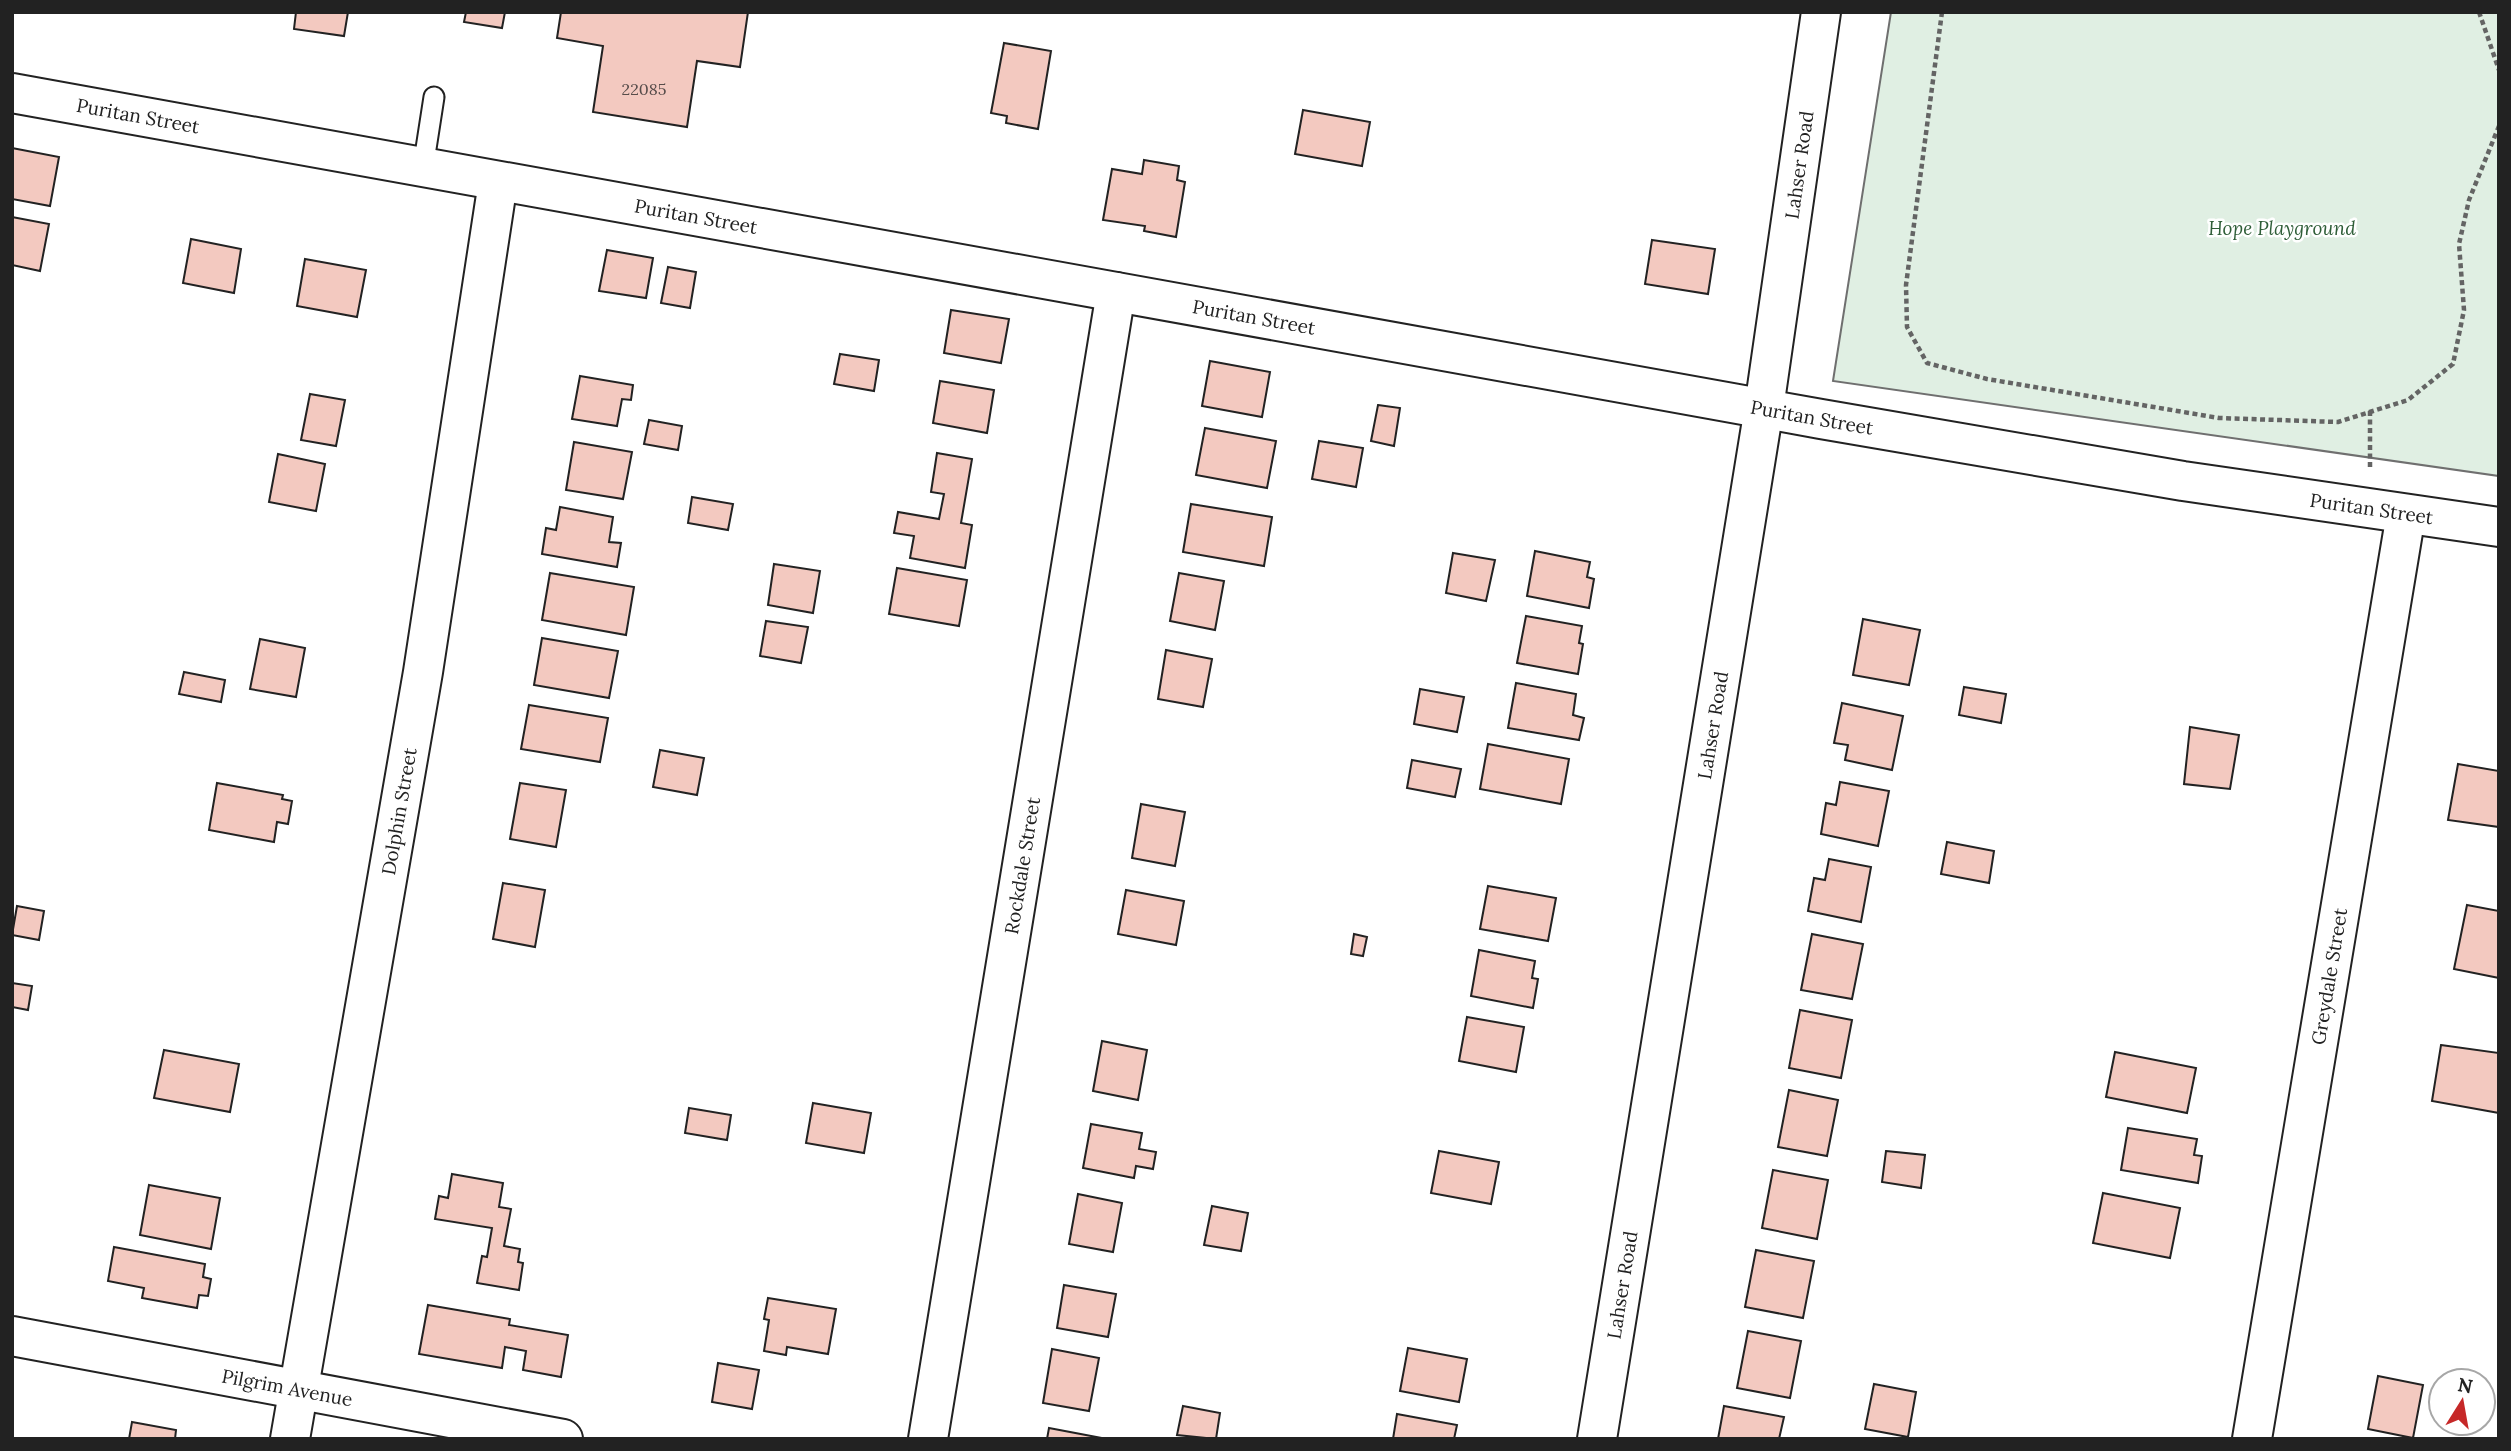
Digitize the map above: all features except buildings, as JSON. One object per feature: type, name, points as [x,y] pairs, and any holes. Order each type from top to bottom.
[{"type":"street","name":"Lahser Road","points":[[1597,1439],[1764,408],[1821,12]]},
{"type":"street","name":"Puritan Street","points":[[12,93],[1764,408],[2183,481],[2499,527]]},
{"type":"street","name":"Dolphin Street","points":[[290,1439],[423,672],[498,182]]},
{"type":"street","name":"Rockdale Street","points":[[928,1439],[1116,292]]},
{"type":"street","name":"Greydale Street","points":[[2252,1439],[2406,514]]},
{"type":"street","name":"Pilgrim Avenue","points":[[12,1336],[563,1439]]},
{"type":"lane","points":[[423,168],[434,97]]},
{"type":"path","points":[[1942,12],[1906,285],[1907,327],[1927,363],[1987,379],[2219,418],[2338,422],[2408,400],[2452,364],[2464,310],[2459,244],[2469,200],[2499,126]]},
{"type":"path","points":[[2479,12],[2499,70]]},
{"type":"path","points":[[2369,509],[2370,411]]},
{"type":"green space","name":"Hope Playground","points":[[1891,12],[2499,12],[2499,476],[1833,381]]}]
